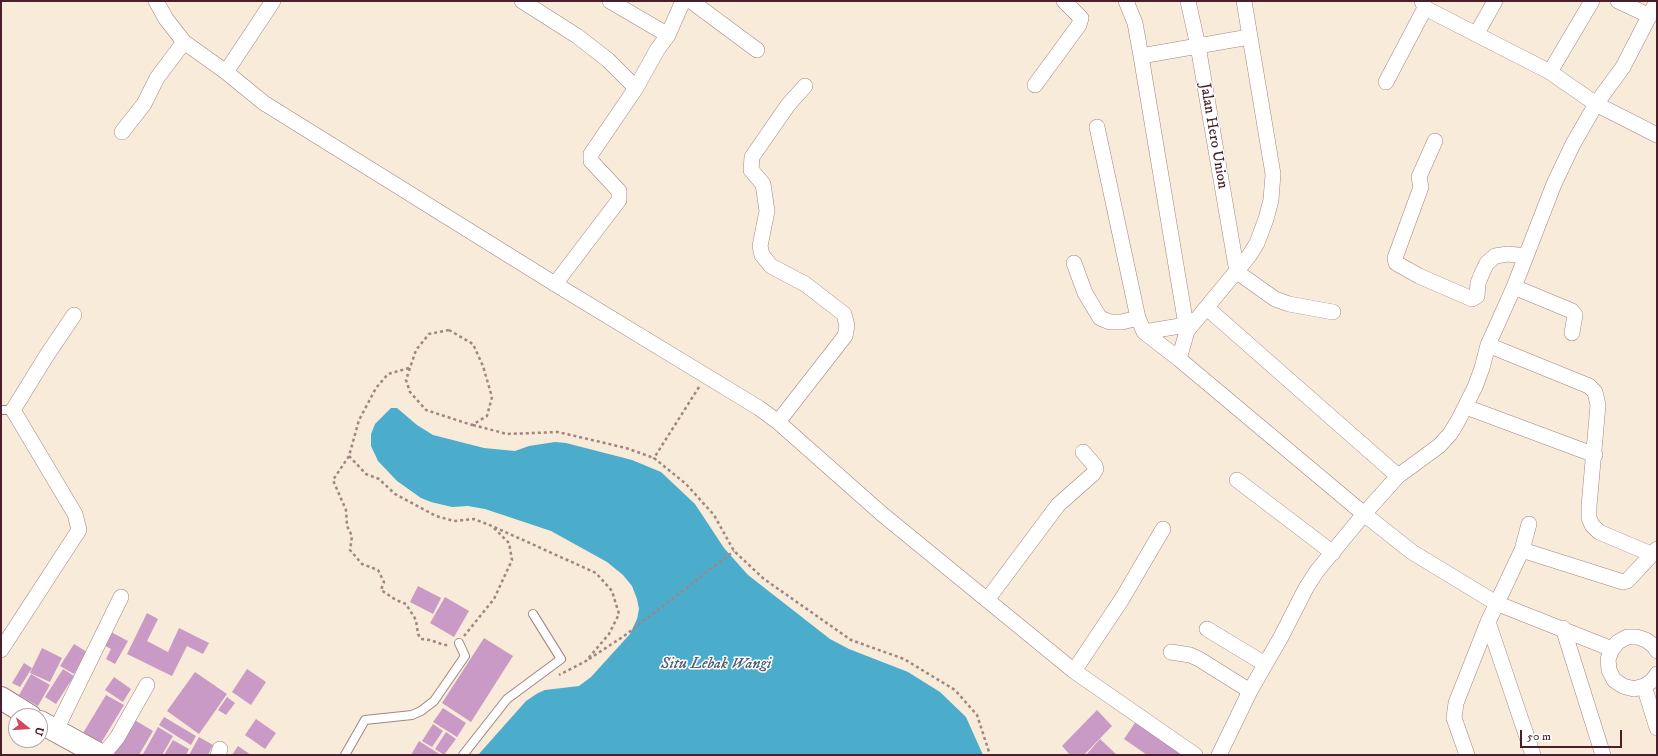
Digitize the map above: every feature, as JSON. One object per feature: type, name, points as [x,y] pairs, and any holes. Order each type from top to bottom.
[{"type":"highway","points":[[1,698],[17,708]]},
{"type":"highway","points":[[48,731],[100,755]]},
{"type":"highway","points":[[48,733],[71,755]]},
{"type":"street","points":[[156,1],[166,19],[184,42],[226,72],[264,103],[555,284],[760,408],[778,422],[882,514],[1074,671],[1195,755]]},
{"type":"street","points":[[226,72],[273,1]]},
{"type":"street","points":[[522,1],[577,36],[608,60],[636,88]]},
{"type":"street","points":[[610,1],[668,35]]},
{"type":"street","points":[[555,284],[619,200],[619,191],[591,161],[591,154],[636,88],[657,50],[668,35],[683,1]]},
{"type":"street","points":[[691,1],[757,50]]},
{"type":"street","points":[[1035,86],[1079,25],[1081,18],[1064,1]]},
{"type":"street","points":[[1126,1],[1135,23],[1187,328],[1179,358]]},
{"type":"street","name":"Jalan Hero Union","points":[[1188,1],[1198,46],[1237,272]]},
{"type":"street","points":[[1144,332],[1187,328],[1207,308],[1237,272],[1256,243],[1266,219],[1273,174],[1244,1]]},
{"type":"street","points":[[1477,33],[1495,1]]},
{"type":"street","points":[[1550,72],[1592,1]]},
{"type":"street","points":[[1618,1],[1650,16]]},
{"type":"street","points":[[1219,755],[1250,691],[1306,588],[1317,571],[1364,514],[1398,476],[1439,446],[1450,434],[1466,407],[1482,368],[1488,345],[1514,287],[1554,184],[1573,144],[1596,104],[1622,67],[1657,1]]},
{"type":"street","points":[[1386,82],[1424,5],[1550,72],[1596,104],[1657,135]]},
{"type":"street","points":[[1141,56],[1249,37]]},
{"type":"street","points":[[122,132],[144,104],[157,78],[184,42]]},
{"type":"street","points":[[778,422],[845,336],[847,326],[844,314],[805,284],[771,266],[762,255],[760,246],[767,212],[763,184],[752,170],[752,157],[788,105],[805,86]]},
{"type":"street","points":[[1097,127],[1138,318],[1144,332],[1179,358],[1364,514],[1412,552],[1496,603],[1563,628],[1612,649]]},
{"type":"street","points":[[1436,141],[1419,177],[1421,187],[1395,258],[1396,263],[1418,276],[1472,299],[1477,296],[1478,283],[1487,263],[1495,256],[1508,254],[1526,256]]},
{"type":"street","points":[[1074,263],[1085,292],[1100,318],[1110,322],[1122,322],[1138,318]]},
{"type":"street","points":[[1237,272],[1276,299],[1289,304],[1333,312]]},
{"type":"street","points":[[1514,287],[1572,311],[1575,315],[1572,333]]},
{"type":"street","points":[[1207,308],[1398,476]]},
{"type":"street","points":[[1,650],[79,530],[75,514],[7,410],[74,315]]},
{"type":"street","points":[[1488,345],[1589,386],[1595,392],[1598,405],[1589,518],[1592,525],[1599,532],[1654,552],[1626,581],[1623,582],[1522,550]]},
{"type":"street","points":[[1466,407],[1595,455]]},
{"type":"street","points":[[987,600],[1058,505],[1096,470],[1095,466],[1083,452]]},
{"type":"street","points":[[1237,480],[1333,553]]},
{"type":"street","points":[[1467,755],[1454,718],[1454,710],[1496,603],[1522,550],[1529,524]]},
{"type":"street","points":[[1074,671],[1118,605],[1163,529]]},
{"type":"street","points":[[48,725],[121,597]]},
{"type":"street","points":[[1488,622],[1533,755]]},
{"type":"street","points":[[1563,628],[1603,755]]},
{"type":"street","points":[[1207,629],[1265,664]]},
{"type":"street","points":[[1656,646],[1637,637],[1627,637],[1618,642],[1612,649],[1608,660],[1609,670],[1614,680],[1623,686],[1634,689],[1644,686],[1652,681],[1657,674]]},
{"type":"street","points":[[1171,652],[1190,655],[1199,659],[1250,691]]},
{"type":"street","points":[[103,755],[116,738],[147,685]]},
{"type":"street","points":[[1644,686],[1657,728]]},
{"type":"lane","points":[[463,755],[507,699],[535,680],[560,659],[533,614]]},
{"type":"lane","points":[[344,755],[365,720],[412,715],[421,711],[434,701],[465,656],[459,643]]},
{"type":"path","points":[[472,425],[486,416],[492,397],[483,366],[472,344],[449,330],[429,334],[416,350],[408,368],[406,380],[410,392],[426,410],[472,425],[507,434],[558,432],[626,448],[654,458],[686,484],[714,515],[734,551],[764,579],[851,640],[904,659],[955,690],[977,715],[990,755]]},
{"type":"path","points":[[408,368],[388,374],[376,388],[359,420],[349,456],[333,480],[346,510],[347,526],[352,536],[350,550],[362,564],[378,570],[384,582],[381,590],[396,600],[406,604],[416,620],[418,634],[421,639],[430,640],[444,645],[459,643],[494,599],[512,560],[509,543],[492,526]]},
{"type":"path","points":[[654,458],[706,376]]},
{"type":"path","points":[[349,456],[366,474],[379,479],[395,494],[436,516],[454,521],[474,519],[596,574],[612,591],[619,614],[609,634],[586,661]]},
{"type":"path","points":[[535,680],[562,674],[586,661],[624,636],[734,551]]},
{"type":"water","name":"Situ Lebak Wangi","points":[[391,408],[397,408],[417,425],[433,435],[484,448],[515,451],[529,446],[555,442],[566,443],[632,460],[661,472],[695,504],[724,548],[748,575],[830,639],[849,649],[908,672],[940,692],[966,717],[983,755],[478,755],[526,701],[545,690],[579,686],[591,677],[630,634],[637,619],[639,609],[637,599],[632,586],[623,575],[607,562],[551,531],[485,509],[468,506],[452,507],[431,502],[421,498],[397,481],[378,461],[371,446],[371,434],[375,424]]},
{"type":"building","points":[[418,586],[441,598],[433,614],[410,602]]},
{"type":"building","points":[[445,597],[469,611],[454,637],[430,623]]},
{"type":"building","points":[[147,613],[158,619],[147,641],[168,652],[179,628],[209,643],[203,654],[187,646],[172,676],[127,654]]},
{"type":"building","points":[[107,630],[128,641],[115,664],[106,659],[111,649],[100,643]]},
{"type":"building","points":[[484,638],[513,656],[471,722],[442,703]]},
{"type":"building","points":[[74,644],[87,652],[74,674],[60,666]]},
{"type":"building","points":[[42,648],[62,658],[50,682],[30,673]]},
{"type":"building","points":[[24,663],[32,668],[20,687],[12,683]]},
{"type":"building","points":[[63,669],[74,676],[56,704],[45,697]]},
{"type":"building","points":[[247,669],[266,682],[251,705],[232,692]]},
{"type":"building","points":[[195,672],[227,694],[199,734],[167,711]]},
{"type":"building","points":[[31,674],[50,685],[38,706],[19,695]]},
{"type":"building","points":[[114,677],[131,689],[123,702],[105,690]]},
{"type":"building","points":[[106,695],[124,705],[101,743],[83,733]]},
{"type":"building","points":[[227,697],[235,703],[226,715],[218,710]]},
{"type":"building","points":[[443,708],[466,723],[457,737],[433,722]]},
{"type":"building","points":[[1097,710],[1112,726],[1084,755],[1070,755],[1062,746]]},
{"type":"building","points":[[164,717],[196,736],[191,745],[159,725]]},
{"type":"building","points":[[133,719],[153,731],[139,755],[112,755]]},
{"type":"building","points":[[256,719],[276,733],[265,749],[245,735]]},
{"type":"building","points":[[1137,720],[1186,755],[1147,755],[1124,739]]},
{"type":"building","points":[[433,724],[443,731],[432,747],[422,741]]},
{"type":"building","points":[[158,727],[173,736],[162,755],[143,754]]},
{"type":"building","points":[[446,732],[456,739],[444,755],[435,749]]},
{"type":"building","points":[[199,737],[213,745],[208,755],[189,755]]},
{"type":"building","points":[[1100,739],[1117,755],[1086,755]]},
{"type":"building","points":[[173,740],[189,749],[186,755],[164,755]]},
{"type":"building","points":[[419,741],[441,755],[411,755]]},
{"type":"building","points":[[238,746],[251,755],[232,755]]}]
